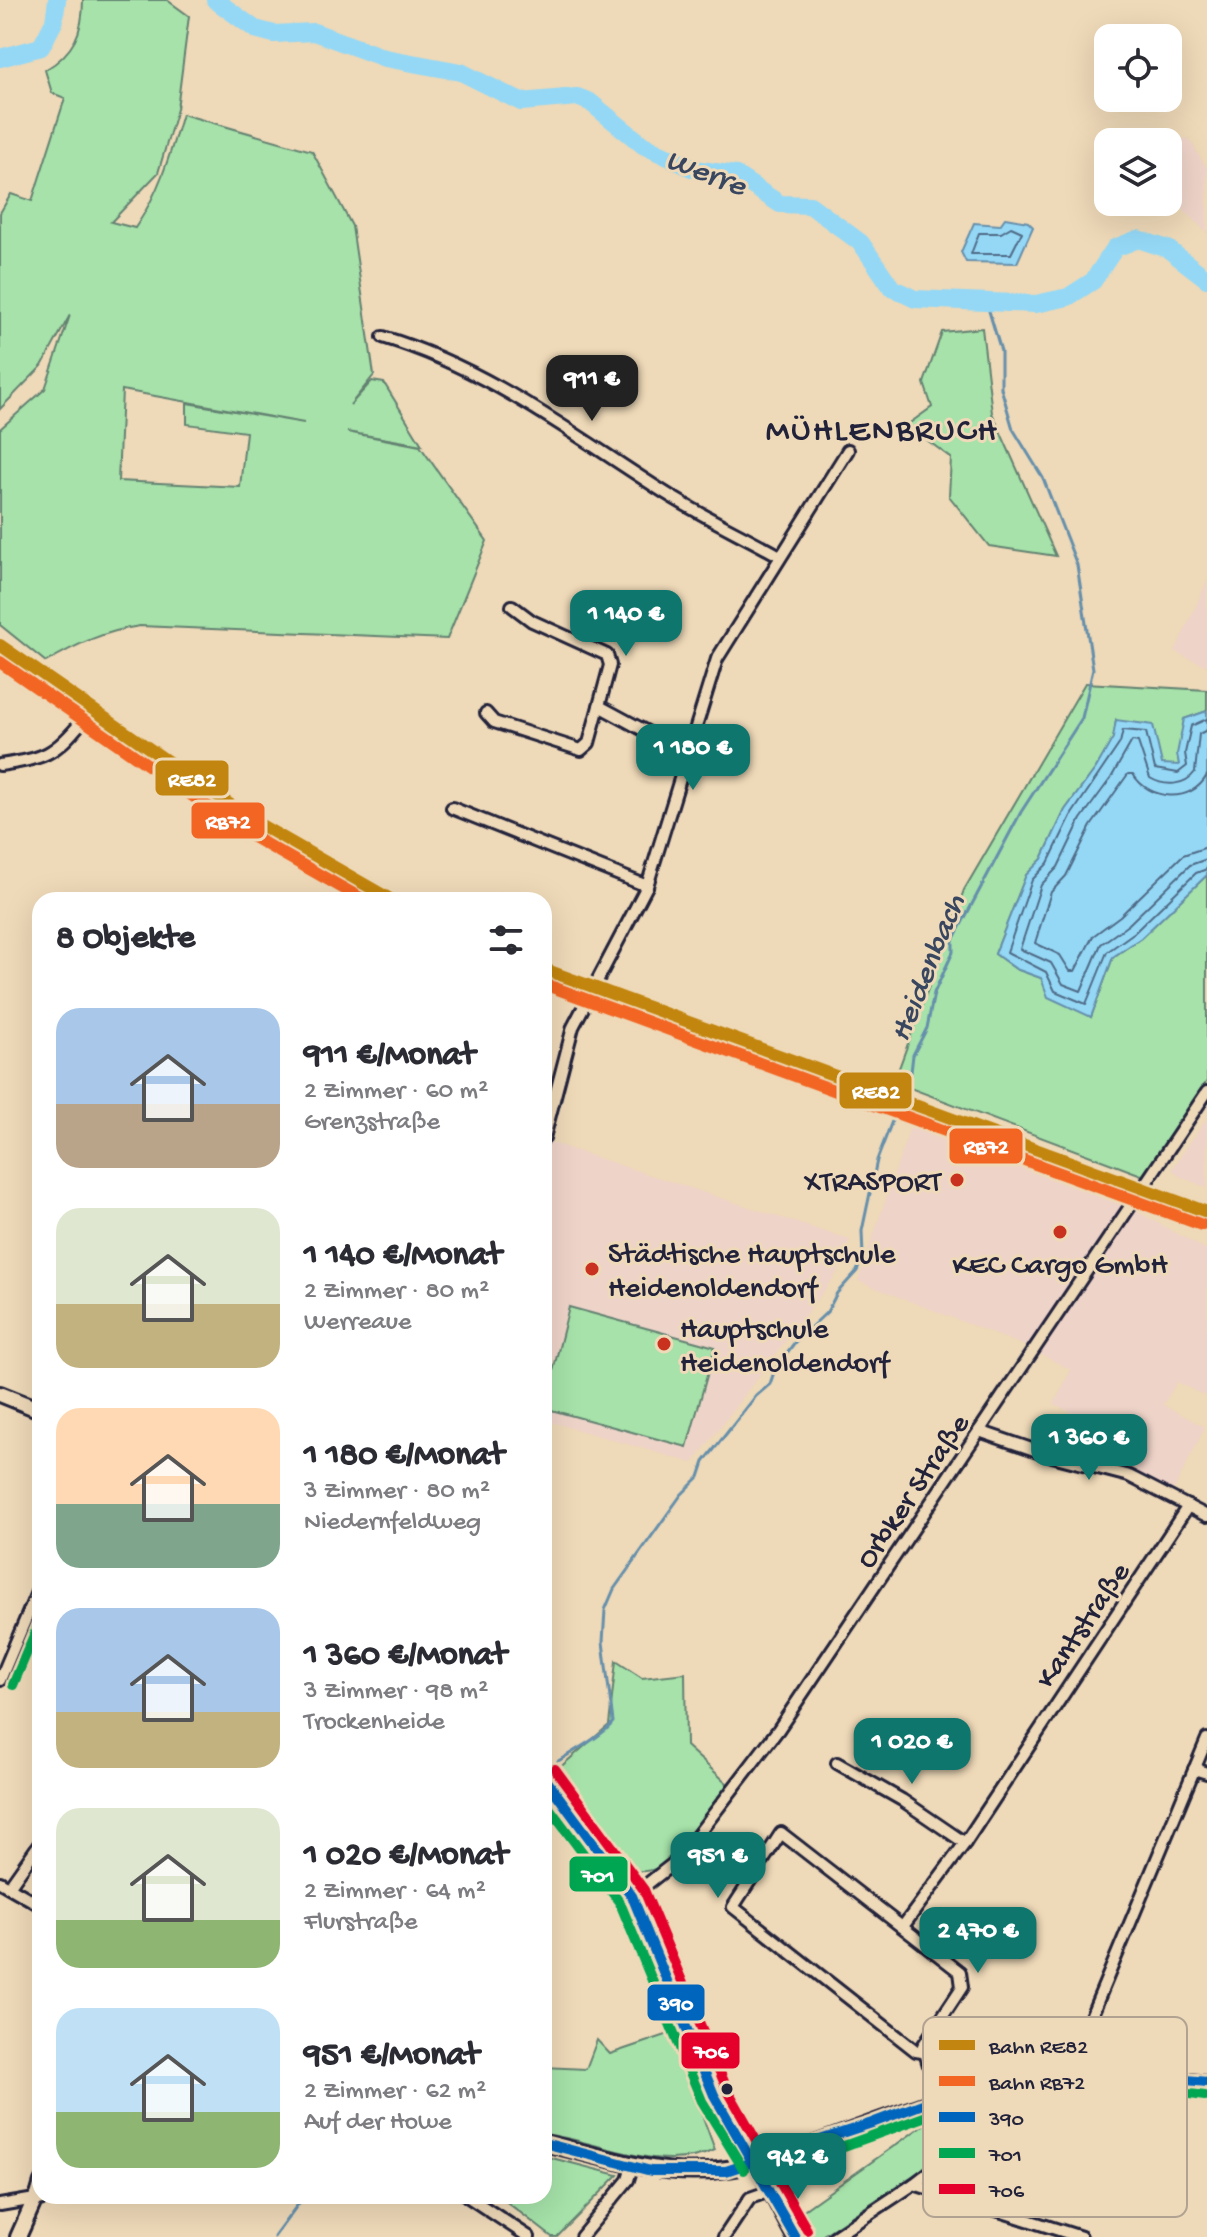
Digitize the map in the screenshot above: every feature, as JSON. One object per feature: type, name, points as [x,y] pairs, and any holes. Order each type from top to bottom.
[{"type":"main road","points":[[0,1394],[32,1407]]},
{"type":"main road","points":[[552,1788],[632,1896],[646,1922],[714,2095],[756,2163],[795,2237]]},
{"type":"main road","points":[[552,2145],[632,2167],[703,2173],[756,2163]]},
{"type":"main road","points":[[18,2237],[36,2204]]},
{"type":"street","points":[[383,337],[477,374],[552,416],[658,489],[780,556]]},
{"type":"street","points":[[552,1107],[573,1027],[647,886],[717,659],[848,450]]},
{"type":"street","points":[[486,713],[494,722],[581,750],[589,743],[610,665],[607,655],[532,621],[512,606]]},
{"type":"street","points":[[0,660],[125,749]]},
{"type":"street","points":[[599,706],[686,753]]},
{"type":"street","points":[[0,765],[42,758],[60,749],[83,720]]},
{"type":"street","points":[[452,808],[647,886]]},
{"type":"street","name":"Orbker Straße","points":[[632,1896],[679,1859],[778,1730],[1207,1092]]},
{"type":"street","points":[[979,1431],[1052,1456],[1129,1476],[1207,1516]]},
{"type":"street","name":"Kantstraße","points":[[904,1925],[965,1843],[1188,1506]]},
{"type":"street","points":[[0,1680],[32,1604]]},
{"type":"street","points":[[1091,2017],[1207,1739]]},
{"type":"street","points":[[837,1763],[902,1800],[965,1843]]},
{"type":"street","points":[[1194,1769],[1207,1773]]},
{"type":"street","points":[[923,2048],[922,2052],[916,2051],[733,1907],[781,1833],[954,1965],[962,1987],[941,2017]]},
{"type":"street","points":[[32,1852],[4,1885],[32,1901]]},
{"type":"street","points":[[1187,2080],[1207,2082]]},
{"type":"street","points":[[756,2163],[923,2103]]},
{"type":"street","points":[[581,2237],[628,2180],[632,2167]]},
{"type":"street","points":[[834,2237],[923,2177]]},
{"type":"street","points":[[914,2184],[923,2187]]},
{"type":"street","points":[[724,2237],[750,2198],[770,2191]]},
{"type":"street","points":[[0,2205],[32,2199]]},
{"type":"street","points":[[479,2204],[529,2237]]},
{"type":"street","points":[[1018,2217],[1081,2237]]},
{"type":"shaded area","points":[[1189,139],[1207,169],[1207,233],[1182,207],[1182,140]]},
{"type":"shaded area","points":[[1207,581],[1207,666],[1175,652]]},
{"type":"shaded area","points":[[914,1116],[1125,1193],[1120,1201],[1123,1204],[1207,1250],[1207,1397],[1177,1382],[1163,1405],[1205,1427],[1172,1493],[1127,1470],[1140,1445],[1054,1404],[1071,1370],[1025,1346],[858,1281]]},
{"type":"shaded area","points":[[1207,1118],[1207,1188],[1179,1176],[1172,1169]]},
{"type":"shaded area","name":"Hauptschule Heidenoldendorf","points":[[552,1143],[850,1240],[841,1268],[693,1463],[552,1422]]},
{"type":"green space","points":[[83,0],[167,0],[189,16],[177,109],[158,173],[111,222],[135,228],[157,187],[182,114],[312,151],[352,226],[374,375],[350,405],[372,381],[384,383],[422,445],[347,432],[420,446],[487,541],[447,639],[140,626],[92,639],[46,662],[0,625],[0,429],[45,389],[70,315],[42,366],[0,409],[0,213],[11,194],[32,201],[65,98],[52,93],[45,70],[63,56],[75,41]],"holes":[[[122,390],[304,423],[187,403],[187,424],[246,432],[240,487],[118,481]]]},
{"type":"green space","points":[[982,328],[992,413],[1056,556],[989,546],[949,496],[951,458],[907,425],[932,407],[924,383],[942,332]]},
{"type":"green space","points":[[1085,683],[1207,690],[1207,711],[1184,719],[1180,765],[1162,765],[1116,720],[1114,738],[1065,810],[1042,859],[1026,875],[995,954],[1016,969],[1041,978],[1091,1017],[1113,957],[1141,938],[1207,875],[1207,1081],[1144,1176],[894,1082],[964,890]]},
{"type":"green space","points":[[569,1307],[715,1347],[687,1447],[552,1410],[552,1376]]},
{"type":"green space","points":[[616,1661],[642,1678],[685,1673],[686,1746],[729,1785],[696,1831],[677,1853],[658,1868],[642,1871],[616,1862],[552,1779],[552,1774],[609,1725]]},
{"type":"green space","points":[[672,2033],[715,2150],[694,2157],[651,2158],[552,2136],[552,2067],[586,2069],[597,2040],[610,2054]]},
{"type":"green space","points":[[923,2126],[923,2169],[820,2237],[813,2237],[798,2214]]},
{"type":"green space","points":[[552,2158],[618,2175],[557,2237],[552,2237],[509,2204],[552,2204]]},
{"type":"water","points":[[1005,218],[1028,222],[1033,227],[1017,263],[966,262],[961,252],[974,223],[1000,225]]},
{"type":"water","points":[[1207,711],[1207,875],[1141,938],[1113,957],[1091,1017],[1048,997],[1041,978],[1016,969],[995,954],[1026,875],[1042,859],[1065,810],[1096,768],[1113,738],[1116,720],[1153,725],[1162,764],[1179,765],[1177,754],[1184,719]]},
{"type":"waterway","name":"Werre","points":[[0,58],[41,47],[54,22],[57,0]]},
{"type":"waterway","name":"Werre","points":[[215,0],[255,29],[274,34],[314,32],[385,58],[461,72],[521,102],[577,97],[590,102],[643,145],[694,169],[736,175],[780,204],[810,205],[861,243],[892,288],[915,299],[1036,304],[1068,297],[1093,281],[1115,248],[1138,239],[1168,249],[1207,279]]},
{"type":"waterway","name":"Heidenbach","points":[[552,1765],[594,1739],[613,1722],[603,1642],[605,1610],[614,1589],[681,1495],[699,1477],[704,1462],[756,1396],[770,1384],[775,1369],[795,1342],[827,1312],[837,1293],[857,1271],[863,1257],[862,1231],[877,1160],[911,1072],[913,1055],[927,1028],[934,993],[953,952],[953,940],[1021,812],[1082,718],[1093,669],[1077,565],[1043,478],[1013,429],[1001,388],[1001,351],[986,301]]},
{"type":"waterway","name":"Heidenbach","points":[[274,2237],[298,2204]]},
{"type":"rail line","name":"RE82","points":[[0,645],[254,821],[378,892]]},
{"type":"rail line","name":"RB72","points":[[0,662],[246,833],[350,892]]},
{"type":"rail line","name":"RE82","points":[[552,972],[1207,1212]]},
{"type":"rail line","name":"RB72","points":[[552,987],[1202,1225]]},
{"type":"transit line","name":"701","points":[[13,1685],[32,1640]]},
{"type":"transit line","name":"706","points":[[555,1769],[644,1890],[727,2089],[807,2230]]},
{"type":"transit line","name":"390","points":[[552,1788],[632,1896],[714,2095],[795,2237]]},
{"type":"transit line","name":"701","points":[[552,1812],[620,1903],[702,2101],[744,2170]]},
{"type":"transit line","name":"390","points":[[1187,2080],[1207,2082]]},
{"type":"transit line","name":"701","points":[[1187,2094],[1205,2096]]},
{"type":"transit line","name":"390","points":[[552,2145],[651,2171],[726,2171],[923,2104]]},
{"type":"transit line","name":"701","points":[[761,2176],[923,2117]]},
{"type":"place","name":"XTRASPORT","points":[[957,1180]]},
{"type":"place","name":"KEC Cargo GmbH","points":[[1060,1232]]},
{"type":"place","name":"Städtische Hauptschule Heidenoldendorf","points":[[592,1269]]},
{"type":"place","name":"Hauptschule Heidenoldendorf","points":[[664,1344]]},
{"type":"district","name":"MÜHLENBRUCH","points":[[882,427]]}]
